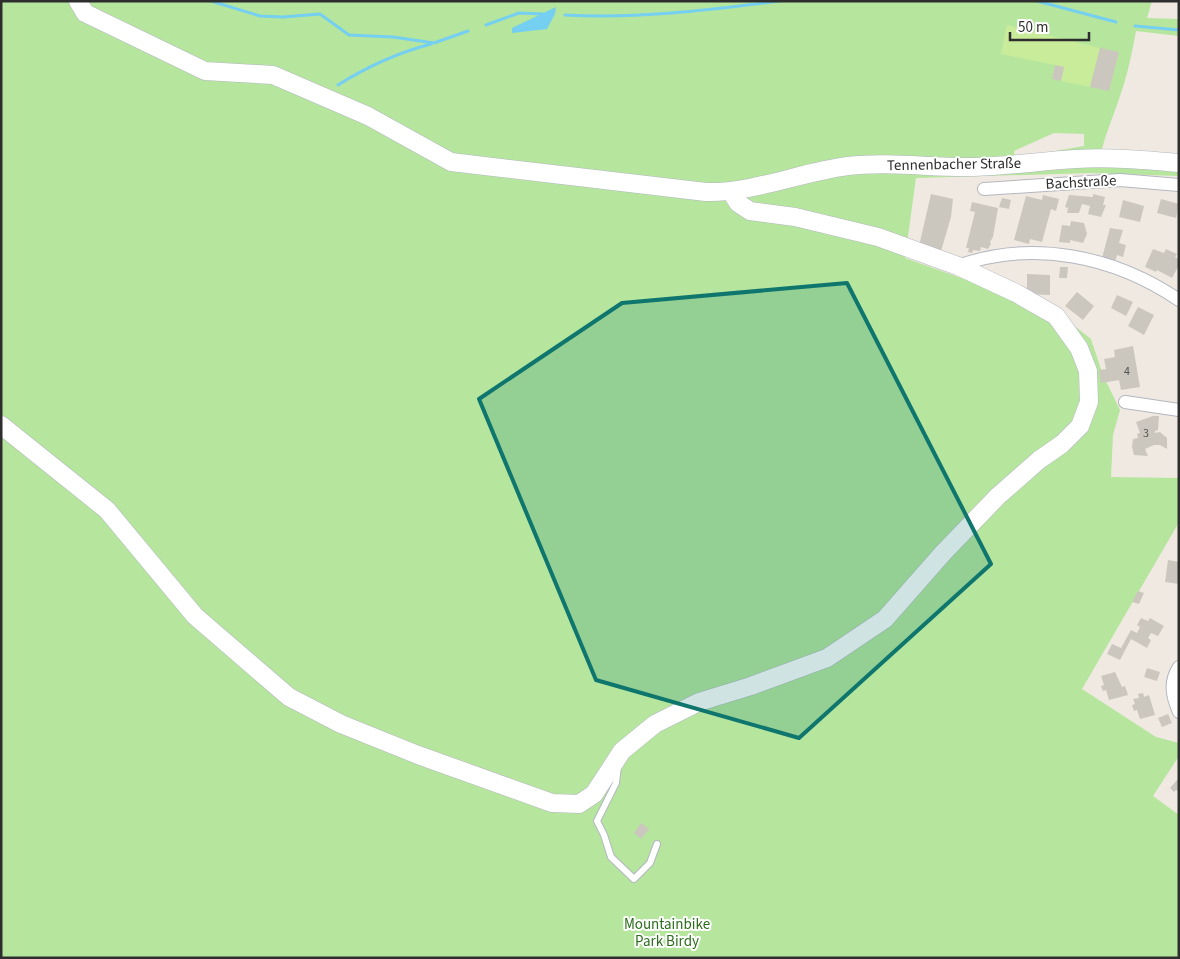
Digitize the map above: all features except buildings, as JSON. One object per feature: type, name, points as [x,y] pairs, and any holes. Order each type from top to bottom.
[{"type":"street","name":"Tennenbacher Straße","points":[[78,1],[85,13],[205,71],[273,75],[368,116],[451,162],[706,192],[731,192],[780,179],[849,166],[917,164],[959,168],[1077,159],[1124,158],[1179,163]]},
{"type":"street","name":"Bachstraße","points":[[984,190],[1120,180],[1179,185]]},
{"type":"street","points":[[1,425],[108,510],[194,616],[289,697],[341,724],[418,756],[552,803],[578,804],[594,794],[619,755],[655,724],[699,702],[751,686],[827,658],[885,619],[943,553],[998,496],[1039,460],[1062,444],[1080,426],[1089,402],[1088,371],[1078,348],[1056,316],[1016,293],[958,266],[878,237],[795,216],[750,211],[738,203],[731,192]]},
{"type":"street","points":[[958,266],[982,257],[1032,253],[1081,256],[1109,265],[1179,300]]},
{"type":"street","points":[[1125,402],[1179,410]]},
{"type":"street","points":[[1179,667],[1172,682],[1173,698],[1179,712]]},
{"type":"lane","points":[[619,755],[616,782],[597,821],[611,857],[634,879],[650,863],[658,844]]},
{"type":"highlighted area","points":[[847,283],[991,564],[799,738],[596,680],[479,399],[622,303]]},
{"type":"green space","name":"Mountainbike Park Birdy","points":[[1,1],[1152,1],[1147,18],[1179,19],[1179,36],[1136,31],[1126,78],[1102,149],[1179,156],[1179,176],[1090,173],[916,178],[905,258],[1057,312],[1091,339],[1103,375],[1120,410],[1113,435],[1111,477],[1179,478],[1178,524],[1082,689],[1156,737],[1179,743],[1179,756],[1153,796],[1179,815],[1179,958],[1,958]],"holes":[[[1054,133],[1084,134],[1084,146],[1015,158],[1014,151]]]},
{"type":"green space","points":[[1007,25],[1100,48],[1090,87],[1061,81],[1064,67],[1001,54]]},
{"type":"water","points":[[556,7],[555,14],[547,29],[512,33],[512,28]]},
{"type":"waterway","points":[[211,1],[260,16],[283,17],[320,14],[349,35],[393,37],[434,43],[468,31]]},
{"type":"waterway","points":[[565,15],[646,15],[780,1]]},
{"type":"waterway","points":[[1037,1],[1116,22]]},
{"type":"waterway","points":[[486,25],[519,13],[543,14]]},
{"type":"waterway","points":[[1135,26],[1179,30]]},
{"type":"waterway","points":[[338,85],[383,61],[431,44]]}]
